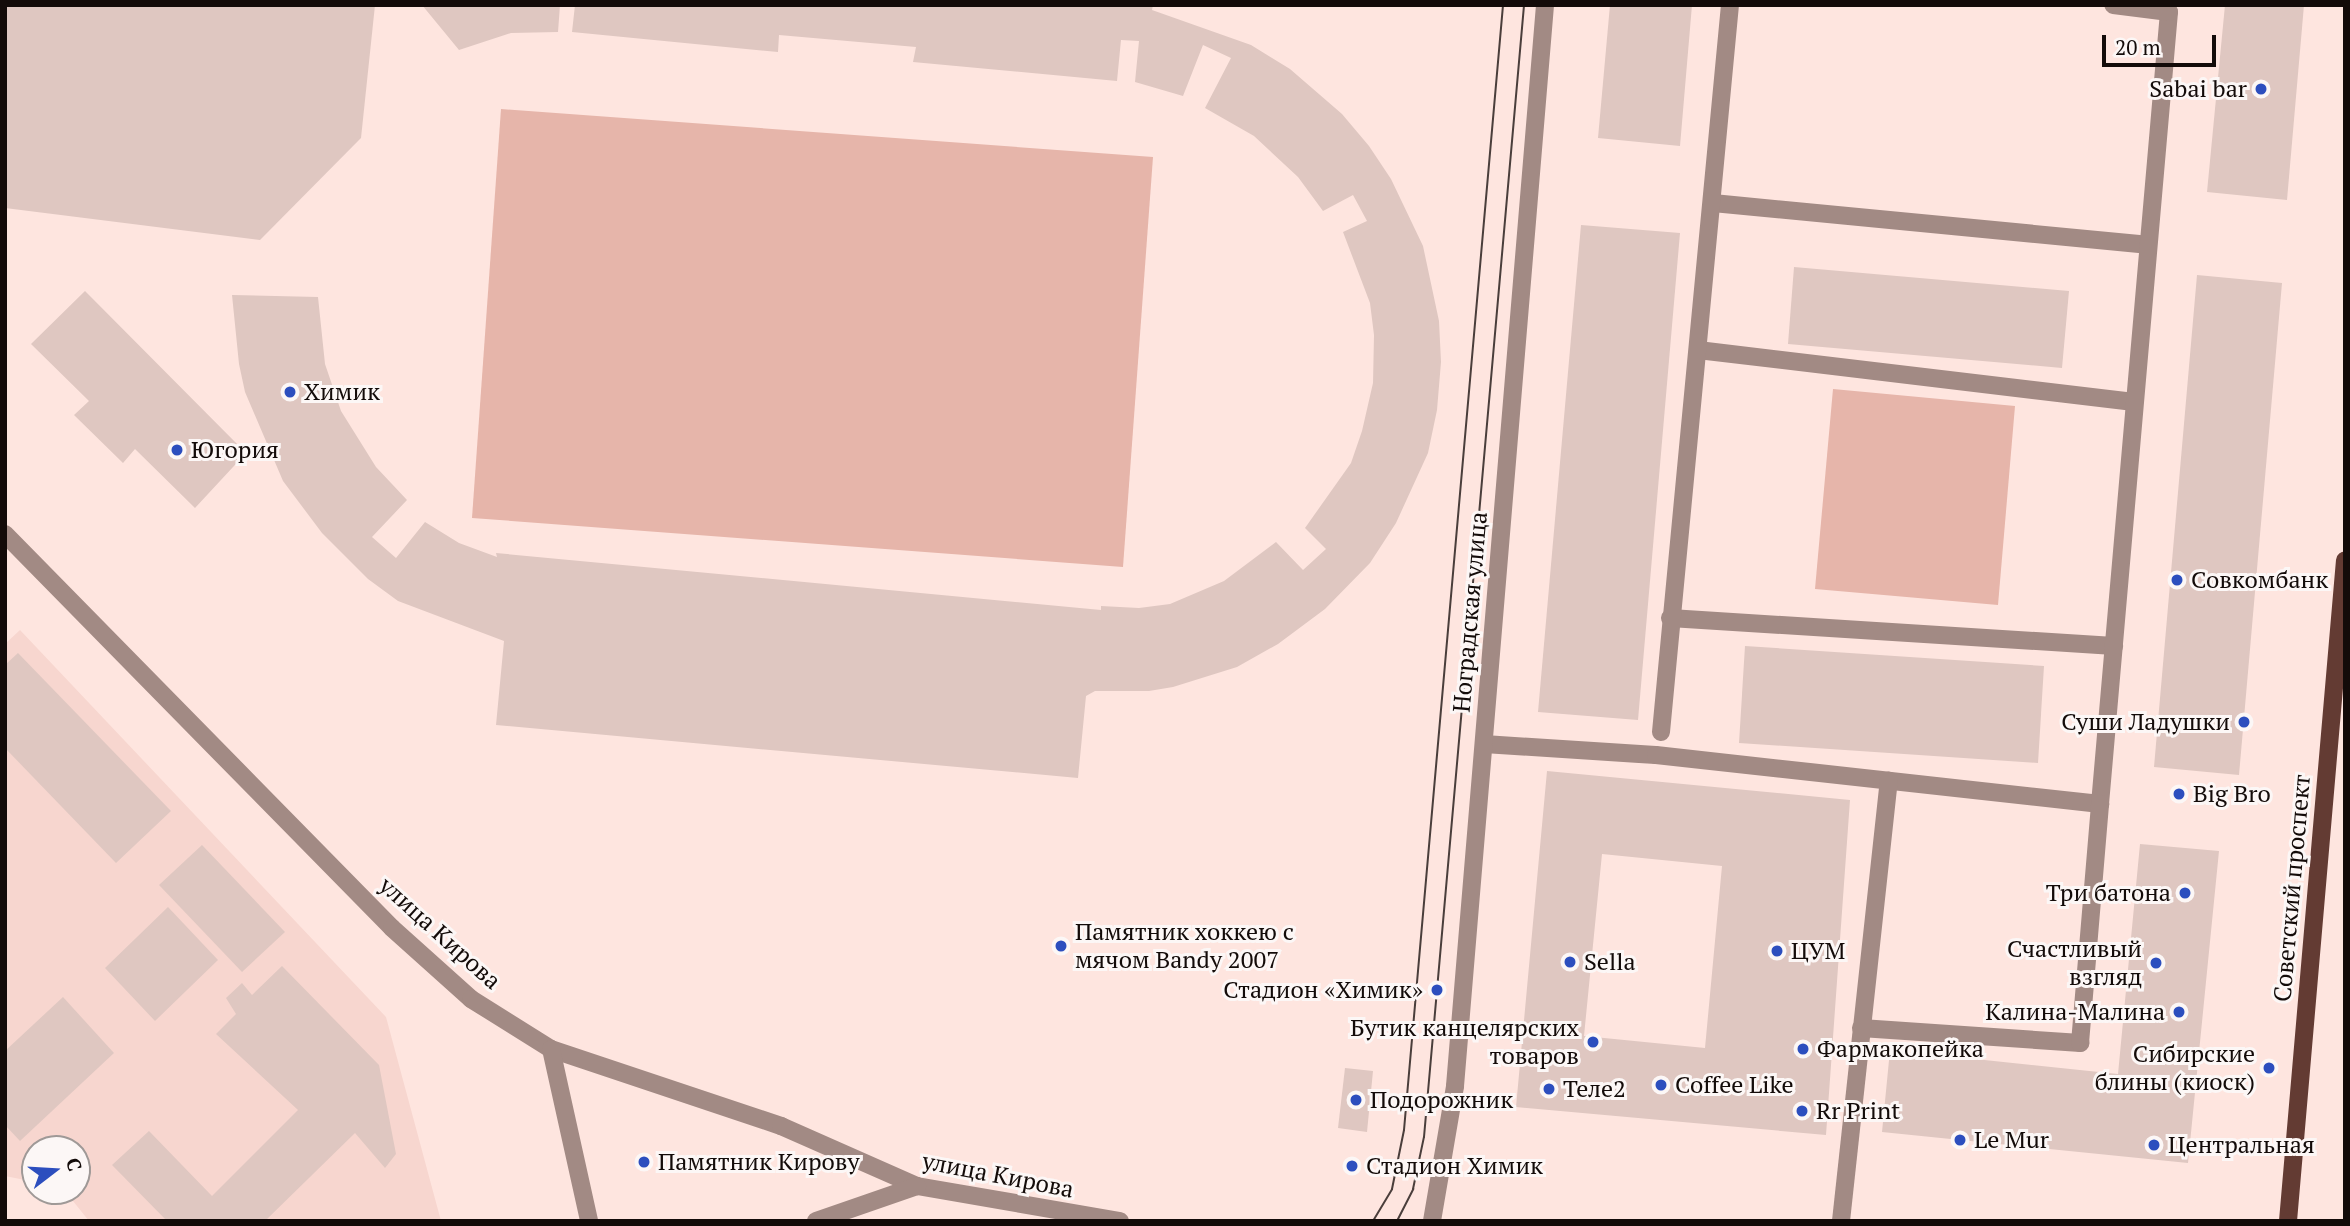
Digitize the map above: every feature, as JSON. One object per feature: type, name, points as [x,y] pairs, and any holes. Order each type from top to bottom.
[{"type":"main road","name":"Советский проспект","points":[[2288,1221],[2345,560]]},
{"type":"street","name":"Ноградская улица","points":[[1432,1221],[1455,1086],[1545,5]]},
{"type":"street","points":[[1661,732],[1730,5]]},
{"type":"street","points":[[1861,1028],[2080,1044],[2169,12],[2113,5]]},
{"type":"street","points":[[1713,203],[2147,245]]},
{"type":"street","points":[[1698,350],[2134,402]]},
{"type":"street","name":"улица Кирова","points":[[5,534],[392,928],[471,999],[551,1049],[781,1126],[917,1186],[1121,1221]]},
{"type":"street","points":[[1670,618],[2113,646]]},
{"type":"street","points":[[1483,744],[1656,755],[2100,804]]},
{"type":"street","points":[[1841,1221],[1889,781]]},
{"type":"street","points":[[551,1049],[589,1221]]},
{"type":"street","points":[[816,1221],[917,1186]]},
{"type":"shaded area","points":[[501,109],[1153,157],[1123,567],[472,518]]},
{"type":"shaded area","points":[[1833,389],[2015,406],[1998,605],[1815,589]]},
{"type":"shaded area","points":[[20,630],[386,1017],[441,1221],[89,1221],[76,1205],[91,1205],[91,1135],[21,1135],[21,1179],[5,1176],[5,644]]},
{"type":"building","points":[[5,5],[375,5],[361,138],[260,240],[5,208]]},
{"type":"building","points":[[422,5],[560,5],[558,32],[511,33],[459,50]]},
{"type":"building","name":"Химик","points":[[575,5],[1153,5],[1152,10],[1251,45],[1290,69],[1342,114],[1369,146],[1391,179],[1423,246],[1439,321],[1441,362],[1437,410],[1428,453],[1396,523],[1370,563],[1325,609],[1278,644],[1237,667],[1173,687],[1149,691],[1095,691],[1086,696],[1078,778],[496,725],[504,641],[398,601],[368,579],[322,533],[283,481],[245,392],[239,364],[232,295],[318,297],[325,364],[341,411],[376,467],[407,500],[372,537],[396,558],[425,522],[459,543],[497,557],[496,553],[1101,610],[1101,606],[1139,608],[1170,604],[1224,581],[1276,542],[1303,570],[1326,549],[1305,528],[1351,463],[1362,431],[1373,383],[1374,335],[1370,303],[1343,232],[1367,221],[1353,195],[1323,211],[1298,177],[1254,136],[1205,108],[1231,58],[1203,45],[1183,96],[1135,82],[1139,41],[1121,40],[1117,81],[913,62],[916,47],[779,35],[778,52],[572,32]]},
{"type":"building","points":[[1610,5],[1692,5],[1680,146],[1598,138]]},
{"type":"building","points":[[2225,5],[2304,5],[2287,200],[2207,192]]},
{"type":"building","points":[[1581,225],[1680,233],[1638,720],[1538,712]]},
{"type":"building","points":[[1794,267],[2069,291],[2062,368],[1788,344]]},
{"type":"building","points":[[2197,275],[2282,283],[2239,775],[2154,767]]},
{"type":"building","points":[[85,291],[246,453],[195,508],[135,449],[123,463],[74,415],[89,401],[31,344]]},
{"type":"building","points":[[1745,646],[2044,666],[2038,763],[1739,743]]},
{"type":"building","points":[[18,653],[171,811],[116,863],[5,748],[5,665]]},
{"type":"building","name":"ЦУМ","points":[[1547,771],[1850,800],[1826,1135],[1516,1107]],"holes":[[[1602,854],[1722,866],[1705,1048],[1584,1036]]]},
{"type":"building","points":[[2140,844],[2219,851],[2188,1163],[1882,1132],[1890,1050],[2118,1074]]},
{"type":"building","points":[[202,845],[285,932],[242,972],[159,885]]},
{"type":"building","points":[[168,907],[218,960],[155,1021],[105,968]]},
{"type":"building","points":[[282,966],[379,1065],[396,1154],[385,1168],[355,1133],[265,1221],[167,1221],[112,1165],[149,1131],[212,1196],[298,1110],[216,1034],[236,1014],[226,998],[242,983],[252,995]]},
{"type":"building","points":[[63,997],[114,1053],[26,1135],[21,1135],[20,1141],[5,1125],[5,1051]]},
{"type":"building","name":"Подорожник","points":[[1345,1068],[1373,1071],[1367,1132],[1338,1128]]},
{"type":"tram line","points":[[1373,1221],[1392,1189],[1404,1130],[1503,5]]},
{"type":"tram line","points":[[1397,1221],[1413,1189],[1424,1137],[1524,5]]},
{"type":"place","name":"Sabai bar","points":[[2261,89]]},
{"type":"place","name":"Химик","points":[[290,392]]},
{"type":"place","name":"Югория","points":[[177,450]]},
{"type":"place","name":"Совкомбанк","points":[[2177,580]]},
{"type":"place","name":"Суши Ладушки","points":[[2244,722]]},
{"type":"place","name":"Big Bro","points":[[2179,794]]},
{"type":"place","name":"Три батона","points":[[2185,893]]},
{"type":"place","name":"Памятник хоккею с мячом Bandy 2007","points":[[1061,946]]},
{"type":"place","name":"ЦУМ","points":[[1777,951]]},
{"type":"place","name":"Sella","points":[[1570,962]]},
{"type":"place","name":"Счастливый взгляд","points":[[2156,963]]},
{"type":"place","name":"Стадион «Химик»","points":[[1437,990]]},
{"type":"place","name":"Калина-Малина","points":[[2179,1012]]},
{"type":"place","name":"Бутик канцелярских товаров","points":[[1593,1042]]},
{"type":"place","name":"Фармакопейка","points":[[1803,1049]]},
{"type":"place","name":"Сибирские блины (киоск)","points":[[2269,1068]]},
{"type":"place","name":"Coffee Like","points":[[1661,1085]]},
{"type":"place","name":"Теле2","points":[[1549,1089]]},
{"type":"place","name":"Подорожник","points":[[1356,1100]]},
{"type":"place","name":"Rr Print","points":[[1802,1111]]},
{"type":"place","name":"Le Mur","points":[[1960,1140]]},
{"type":"place","name":"Центральная","points":[[2154,1145]]},
{"type":"place","name":"Памятник Кирову","points":[[644,1162]]},
{"type":"place","name":"Стадион Химик","points":[[1352,1166]]}]
